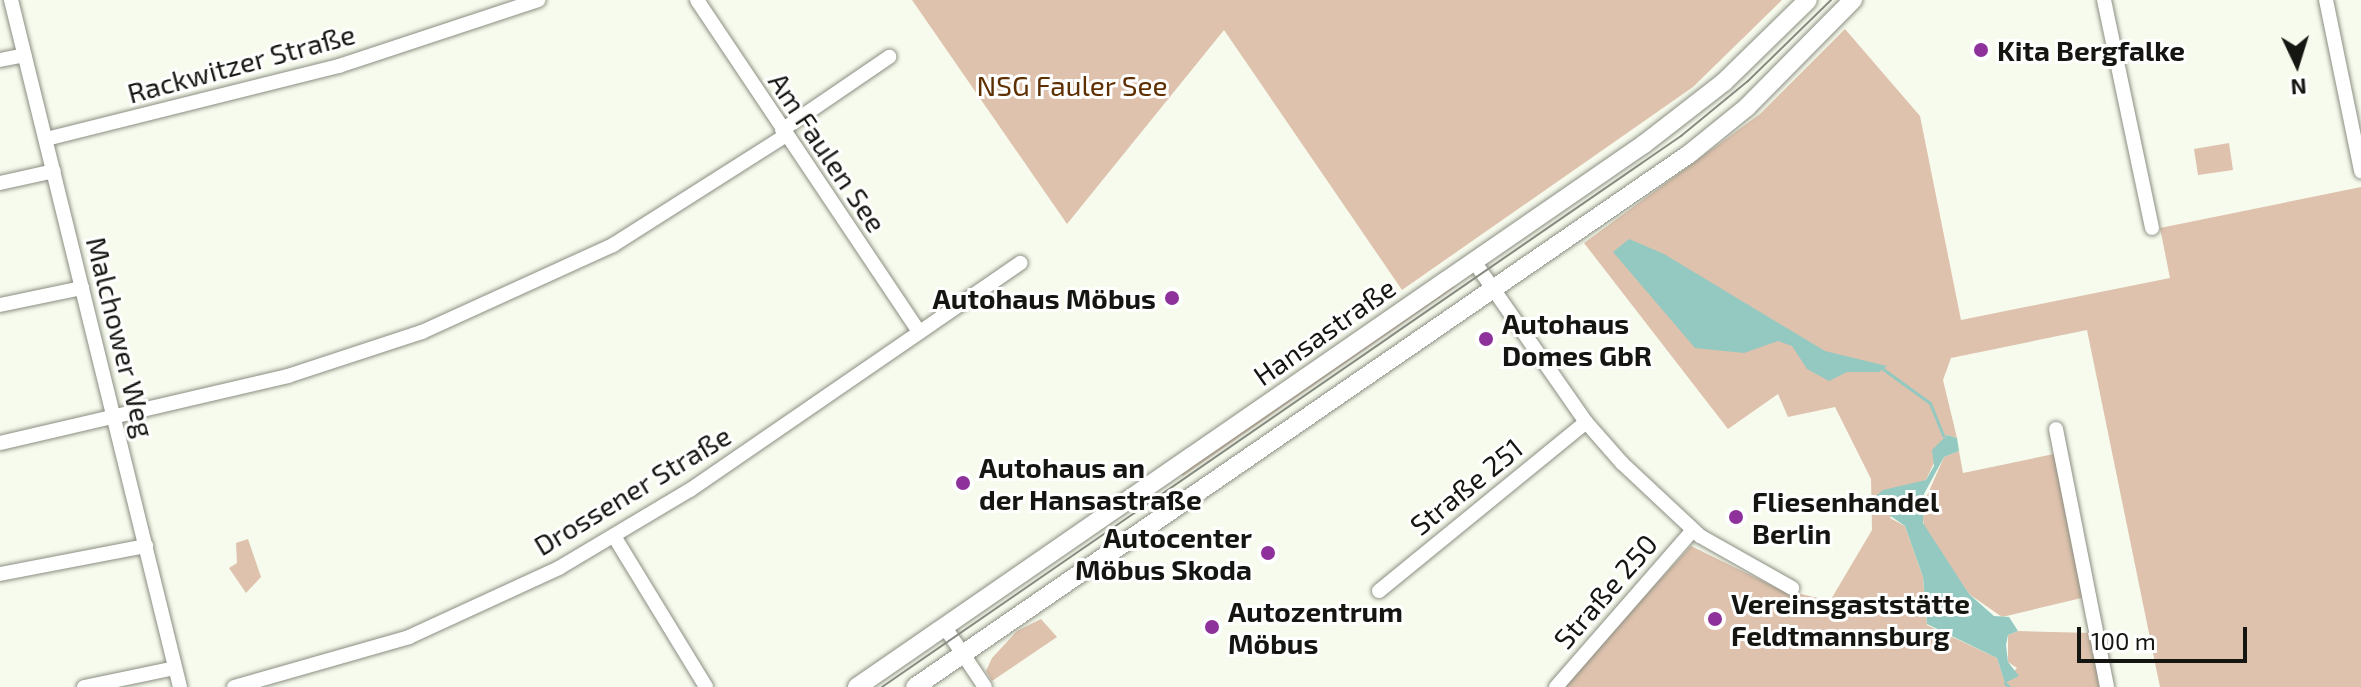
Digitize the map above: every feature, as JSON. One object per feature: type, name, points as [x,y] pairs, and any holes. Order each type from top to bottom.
[{"type":"main road","name":"Hansastraße","points":[[857,687],[1706,97],[1808,0]]},
{"type":"main road","name":"Hansastraße","points":[[915,687],[1724,126],[1853,0]]},
{"type":"street","name":"Malchower Weg","points":[[11,0],[180,687]]},
{"type":"street","name":"Rackwitzer Straße","points":[[46,139],[339,66],[538,0]]},
{"type":"street","name":"Am Faulen See","points":[[697,0],[919,332]]},
{"type":"street","points":[[2104,0],[2152,228]]},
{"type":"street","points":[[2326,0],[2361,171]]},
{"type":"street","points":[[0,60],[25,55]]},
{"type":"street","points":[[0,443],[114,419],[357,356],[495,302],[613,245],[784,133],[889,57]]},
{"type":"street","points":[[0,183],[54,171]]},
{"type":"street","points":[[1473,260],[1586,422],[1693,530],[1792,588]]},
{"type":"street","name":"Drossener Straße","points":[[234,687],[373,649],[451,620],[614,536],[690,490],[1020,263]]},
{"type":"street","points":[[0,305],[82,288]]},
{"type":"street","name":"Straße 251","points":[[1379,591],[1586,422]]},
{"type":"street","points":[[2056,429],[2107,687]]},
{"type":"street","name":"Straße 250","points":[[1556,687],[1693,530]]},
{"type":"street","points":[[614,536],[706,687]]},
{"type":"street","points":[[0,574],[146,546]]},
{"type":"street","points":[[944,626],[965,652],[985,687]]},
{"type":"street","points":[[84,687],[175,668]]},
{"type":"green space","name":"NSG Fauler See","points":[[912,0],[1782,0],[1693,87],[1402,290],[1224,30],[1067,224]]},
{"type":"green space","points":[[1845,29],[1920,116],[1961,320],[2170,278],[2160,228],[2361,187],[2361,687],[2160,687],[2087,330],[1951,358],[1943,380],[1957,438],[1947,435],[1926,480],[1911,486],[1890,518],[1905,526],[1923,577],[1927,625],[1997,658],[2005,682],[2017,668],[2008,662],[2008,635],[2018,631],[2092,633],[2099,687],[1561,687],[1691,546],[1777,588],[1830,601],[1872,530],[1871,479],[1835,407],[1788,417],[1778,394],[1728,429],[1584,243],[1760,114]]},
{"type":"green space","points":[[2229,143],[2233,170],[2198,175],[2194,149]]},
{"type":"green space","points":[[1452,284],[1455,287],[1183,476],[1180,472]]},
{"type":"green space","points":[[1959,451],[1963,473],[2054,454],[2086,597],[2002,617],[1969,594],[1924,529],[1922,507],[1944,457]]},
{"type":"green space","points":[[248,539],[261,577],[246,593],[229,568],[237,563],[236,543]]},
{"type":"green space","points":[[1041,619],[1057,637],[992,681],[986,671],[992,658],[1017,631]]},
{"type":"water","points":[[1629,239],[1664,254],[1825,351],[1887,366],[1879,372],[1847,372],[1829,381],[1807,369],[1792,346],[1778,341],[1744,353],[1695,348],[1613,252]]},
{"type":"water","points":[[1947,435],[1957,438],[1959,451],[1944,457],[1924,494],[1923,523],[1969,594],[1994,616],[2009,617],[2018,631],[2008,635],[2006,645],[2008,662],[2019,676],[2005,683],[1997,658],[1927,624],[1923,577],[1905,526],[1879,508],[1877,495],[1883,490],[1926,480],[1934,466],[1932,450]]},
{"type":"waterway","points":[[1883,369],[1930,403],[1943,436]]},
{"type":"waterway","points":[[2005,683],[2009,687]]},
{"type":"tram line","points":[[882,687],[1681,136],[1748,81],[1831,0]]},
{"type":"place","name":"Kita Bergfalke","points":[[1981,50]]},
{"type":"place","name":"Autohaus Möbus","points":[[1172,298]]},
{"type":"place","name":"Autohaus Domes GbR","points":[[1486,339]]},
{"type":"place","name":"Autohaus an der Hansastraße","points":[[963,483]]},
{"type":"place","name":"Fliesenhandel Berlin","points":[[1736,517]]},
{"type":"place","name":"Autocenter Möbus Skoda","points":[[1268,553]]},
{"type":"place","name":"Vereinsgaststätte Feldtmannsburg","points":[[1715,619]]},
{"type":"place","name":"Autozentrum Möbus","points":[[1212,627]]}]
